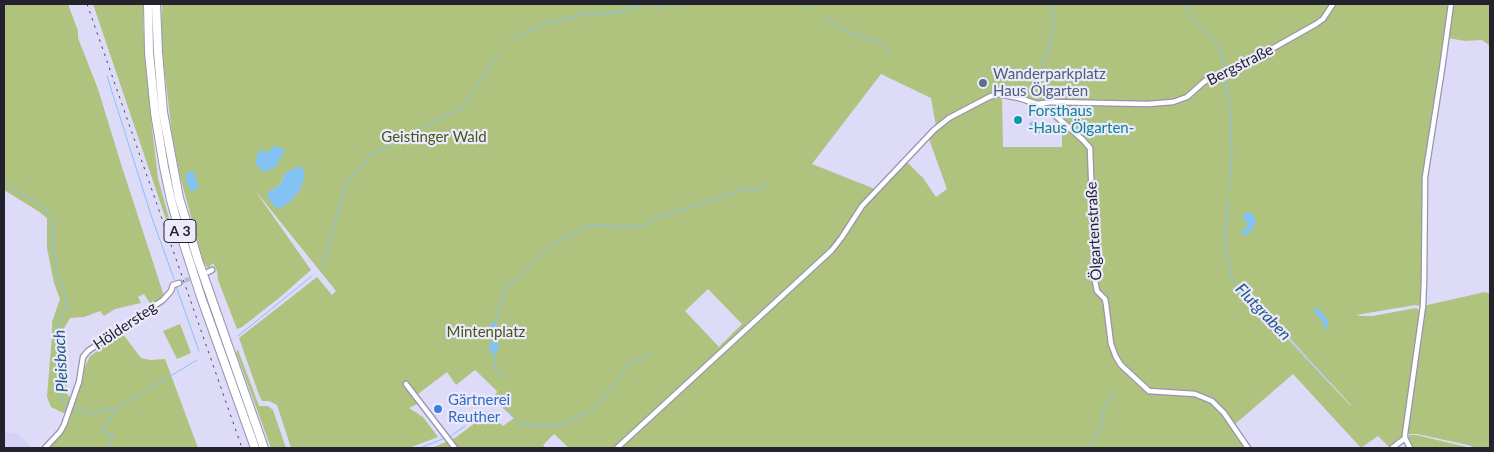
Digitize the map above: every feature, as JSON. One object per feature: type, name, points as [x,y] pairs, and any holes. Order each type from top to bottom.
[{"type":"highway","name":"A 3","points":[[148,4],[149,52],[154,106],[169,192],[201,297],[255,448]]},
{"type":"highway","name":"A 3","points":[[156,4],[163,112],[179,198],[198,260],[264,448]]},
{"type":"street","name":"Bergstraße","points":[[1037,104],[1052,102],[1148,104],[1173,102],[1187,97],[1205,81],[1221,76],[1244,64],[1323,19],[1333,4]]},
{"type":"street","points":[[1410,448],[1405,438],[1423,298],[1425,177],[1451,4]]},
{"type":"street","points":[[617,448],[832,250],[862,206],[934,130],[949,118],[998,94],[1037,104]]},
{"type":"street","name":"Ölgartenstraße","points":[[1037,104],[1056,116],[1090,148],[1095,281],[1097,291],[1106,304],[1111,344],[1116,357],[1121,365],[1149,391],[1195,394],[1212,401],[1224,413],[1248,448]]},
{"type":"street","name":"Höldersteg","points":[[45,448],[63,429],[79,382],[83,357],[88,351],[163,300],[176,284]]},
{"type":"street","points":[[406,384],[455,448]]},
{"type":"street","points":[[1392,448],[1405,438]]},
{"type":"shaded area","points":[[4,432],[18,434],[32,448],[4,448]]},
{"type":"green space","points":[[4,4],[68,4],[78,31],[78,38],[98,89],[164,296],[151,305],[144,294],[138,297],[141,303],[115,309],[104,316],[100,311],[84,317],[70,318],[63,330],[67,394],[72,399],[67,411],[63,413],[51,407],[47,397],[52,322],[60,299],[54,283],[47,248],[47,218],[4,190]]},
{"type":"green space","points":[[93,4],[143,4],[143,26],[158,178],[174,237],[172,237]]},
{"type":"green space","name":"Geistinger Wald","points":[[162,4],[1440,4],[1451,6],[1451,4],[1490,4],[1490,48],[1482,40],[1465,41],[1448,38],[1425,177],[1423,306],[1485,292],[1490,294],[1490,448],[1475,448],[1417,434],[1407,434],[1422,306],[1415,305],[1356,315],[1373,316],[1416,308],[1420,311],[1403,436],[1390,448],[1378,436],[1361,448],[1293,374],[1234,425],[1214,400],[1206,396],[1189,390],[1170,391],[1145,387],[1149,393],[1189,394],[1210,402],[1224,415],[1247,448],[569,448],[554,434],[543,445],[546,448],[432,448],[455,438],[487,412],[503,426],[514,418],[493,398],[497,392],[496,390],[475,370],[456,385],[447,372],[414,397],[419,403],[409,408],[423,417],[438,437],[409,448],[291,448],[277,405],[269,401],[262,401],[259,395],[239,338],[317,277],[332,295],[336,291],[254,189],[311,270],[279,298],[237,329],[213,263],[208,268],[203,261],[180,176],[172,134],[161,40]],"holes":[[[881,74],[931,98],[936,126],[875,189],[812,164]],[[1002,97],[1018,100],[1051,117],[1062,127],[1062,147],[1003,147]],[[929,139],[947,189],[936,197],[923,178],[907,162]],[[290,171],[301,188],[294,198],[267,192],[279,186],[286,172]],[[1240,284],[1351,405],[1265,315]],[[708,289],[742,324],[719,347],[685,311]]]},
{"type":"green space","points":[[180,324],[191,353],[177,359],[163,331]]},
{"type":"green space","points":[[123,334],[141,358],[151,360],[165,359],[198,448],[47,448],[65,429],[75,399],[77,399],[85,367],[90,356]]},
{"type":"green space","points":[[238,350],[259,406],[268,406],[273,410],[286,448],[271,448],[236,352]]},
{"type":"green space","points":[[1409,435],[1416,435],[1471,448],[1412,448]]},
{"type":"water","points":[[1032,121],[1038,123],[1044,129],[1044,133],[1035,133],[1029,124]]},
{"type":"water","points":[[274,146],[285,149],[276,167],[263,172],[255,163],[259,150],[268,152]]},
{"type":"water","points":[[301,166],[305,174],[301,188],[286,205],[276,209],[267,192],[279,186],[286,172]]},
{"type":"water","points":[[193,171],[199,187],[191,191],[186,182],[186,173]]},
{"type":"water","points":[[1248,212],[1253,214],[1256,221],[1253,229],[1244,235],[1241,231],[1248,224],[1242,217]]},
{"type":"water","points":[[1316,308],[1327,319],[1329,327],[1327,329],[1314,311],[1313,309]]},
{"type":"water","points":[[491,323],[495,323],[498,326],[500,338],[498,340],[492,339],[490,335]]},
{"type":"water","points":[[491,342],[499,344],[497,354],[490,353],[489,345]]},
{"type":"waterway","points":[[511,39],[548,22],[587,13],[604,14],[620,12],[645,4]]},
{"type":"waterway","points":[[655,4],[661,7],[668,4],[688,4]]},
{"type":"waterway","points":[[808,4],[812,9]]},
{"type":"waterway","points":[[1041,70],[1052,34],[1052,4]]},
{"type":"waterway","name":"Flutgraben","points":[[1184,4],[1192,19],[1211,36],[1223,57],[1225,73]]},
{"type":"waterway","points":[[824,18],[849,32],[877,42],[890,53]]},
{"type":"waterway","points":[[322,268],[346,184],[369,156],[463,107],[499,53]]},
{"type":"waterway","points":[[107,76],[152,218],[174,279]]},
{"type":"waterway","name":"Flutgraben","points":[[1225,77],[1230,111],[1232,156],[1229,190]]},
{"type":"waterway","name":"Pleisbach","points":[[4,183],[41,206],[54,221],[53,247],[57,274],[64,290],[65,308],[57,328],[60,387],[64,403],[68,406]]},
{"type":"waterway","points":[[495,323],[506,286],[517,280],[553,244],[594,225],[624,227],[648,224],[653,218],[715,200],[745,188],[757,191],[767,184]]},
{"type":"waterway","name":"Flutgraben","points":[[1228,199],[1225,244],[1232,280],[1330,382]]},
{"type":"waterway","points":[[238,336],[312,276]]},
{"type":"waterway","points":[[177,289],[199,351]]},
{"type":"waterway","points":[[493,352],[496,371],[504,377]]},
{"type":"waterway","points":[[495,400],[521,425],[557,426],[592,410],[618,380],[629,363],[652,354]]},
{"type":"waterway","points":[[114,410],[197,360]]},
{"type":"waterway","points":[[1088,448],[1096,439],[1104,418],[1103,410],[1115,390]]},
{"type":"waterway","name":"Pleisbach","points":[[71,408],[95,413],[109,408],[113,410],[111,420],[106,422],[102,428],[104,432],[113,434],[109,448]]},
{"type":"waterway","points":[[451,436],[465,426]]},
{"type":"waterway","points":[[420,448],[445,438]]},
{"type":"tunnel","points":[[179,283],[196,276]]},
{"type":"railway","points":[[87,4],[242,448]]},
{"type":"place","name":"Wanderparkplatz Haus Ölgarten","points":[[983,83]]},
{"type":"place","name":"Forsthaus -Haus Ölgarten-","points":[[1018,120]]},
{"type":"place","name":"Gärtnerei Reuther","points":[[438,409]]},
{"type":"park label","name":"Mintenplatz","points":[[486,332]]}]
